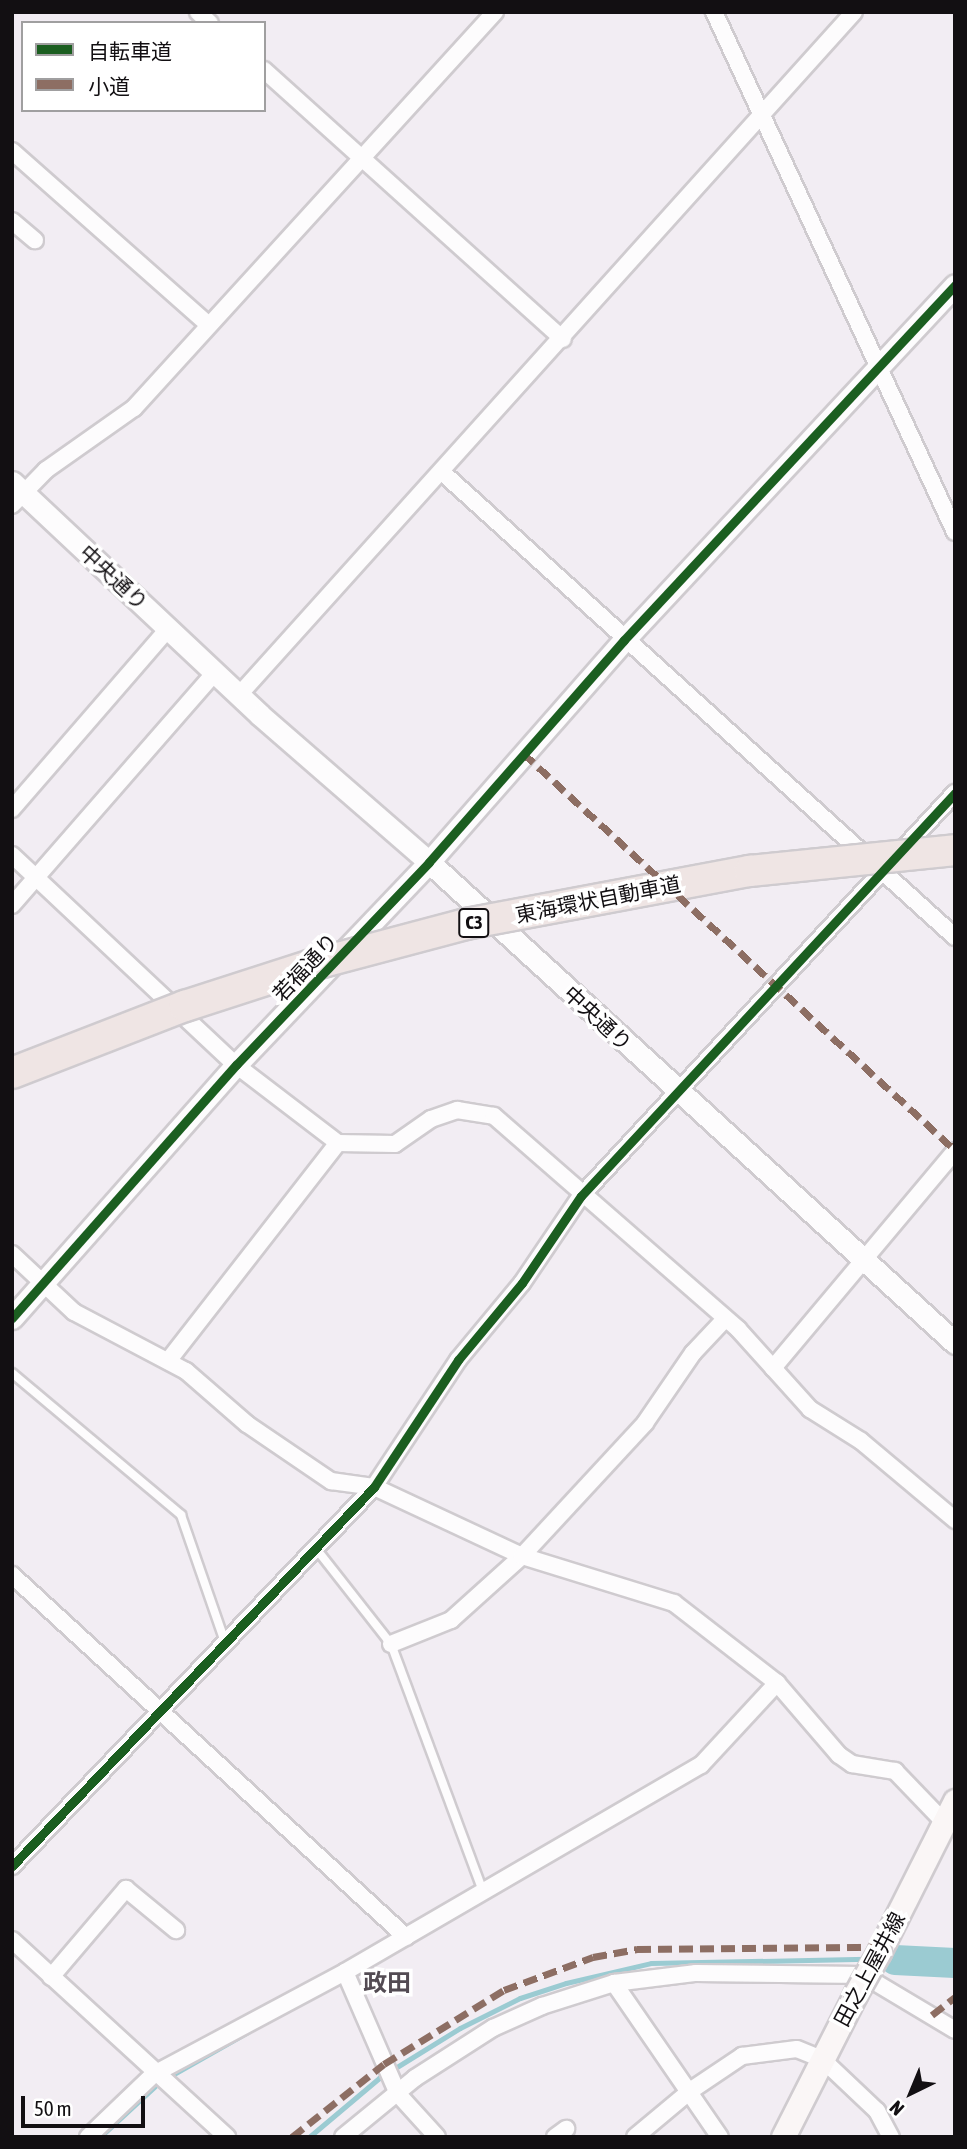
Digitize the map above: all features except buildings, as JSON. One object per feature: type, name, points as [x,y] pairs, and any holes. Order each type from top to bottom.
[{"type":"highway","name":"東海環状自動車道","points":[[12,1073],[185,1006],[313,965],[466,924],[750,871],[955,849]]},
{"type":"main road","name":"田之上屋井線","points":[[783,2137],[955,1801]]},
{"type":"street","points":[[16,493],[134,408],[366,158],[495,12]]},
{"type":"street","points":[[714,12],[955,532]]},
{"type":"street","points":[[239,695],[563,339],[854,12]]},
{"type":"street","points":[[266,72],[366,158],[563,339]]},
{"type":"street","points":[[12,151],[209,325]]},
{"type":"street","points":[[12,220],[35,240]]},
{"type":"street","name":"若福通り","points":[[12,1318],[236,1065],[429,862],[624,640],[876,365],[951,296]]},
{"type":"street","points":[[442,472],[624,640],[955,937]]},
{"type":"street","name":"中央通り","points":[[16,493],[429,862],[955,1343]]},
{"type":"street","points":[[12,808],[169,628]]},
{"type":"street","points":[[12,905],[215,672]]},
{"type":"street","points":[[12,1866],[158,1709],[318,1551],[374,1487],[458,1360],[522,1283],[581,1196],[955,793]]},
{"type":"street","points":[[12,855],[236,1065],[338,1143],[395,1144],[431,1119],[457,1110],[494,1116],[723,1321],[738,1329],[810,1409],[861,1441],[955,1520]]},
{"type":"street","points":[[168,1361],[338,1143]]},
{"type":"street","points":[[773,1368],[955,1151]]},
{"type":"street","points":[[12,1254],[43,1286],[74,1312],[168,1361],[301,1463],[331,1481],[374,1487],[522,1556],[674,1603],[777,1683],[839,1755],[852,1764],[895,1771],[944,1822]]},
{"type":"street","points":[[391,1644],[451,1620],[522,1556],[645,1423],[693,1353],[723,1321]]},
{"type":"street","points":[[12,1575],[406,1937]]},
{"type":"street","points":[[88,2137],[154,2074],[345,1972],[701,1765],[777,1683]]},
{"type":"street","points":[[51,1977],[126,1889],[176,1930]]},
{"type":"street","points":[[12,1940],[154,2074],[227,2137]]},
{"type":"street","points":[[345,1972],[398,2094],[437,2137]]},
{"type":"street","points":[[343,2137],[398,2094],[493,2028],[541,2006],[614,1983],[696,1973],[863,1975],[955,2030]]},
{"type":"street","points":[[614,1983],[720,2137]]},
{"type":"street","points":[[635,2137],[690,2091],[742,2056],[797,2049],[822,2059],[877,2111],[891,2137]]},
{"type":"lane","points":[[12,1373],[181,1515],[225,1643]]},
{"type":"lane","points":[[318,1551],[391,1644],[483,1892]]},
{"type":"waterway","points":[[309,2137],[379,2078],[460,2028],[520,1998],[566,1983],[651,1963],[867,1959]]},
{"type":"waterway","points":[[881,1960],[895,1960]]},
{"type":"waterway","points":[[895,1960],[955,1963]]},
{"type":"waterway","points":[[172,2075],[248,2032]]},
{"type":"waterway","points":[[100,2137],[155,2086]]},
{"type":"marked path","points":[[523,753],[955,1150]]},
{"type":"marked path","points":[[292,2137],[384,2064],[504,1990],[593,1957],[637,1949],[882,1947]]},
{"type":"marked path","points":[[932,2015],[955,1997]]},
{"type":"cycle path","points":[[12,1318],[236,1065],[429,862],[624,640],[955,285]]},
{"type":"cycle path","points":[[12,1866],[374,1487],[458,1360],[522,1283],[581,1196],[955,793]]},
{"type":"district","name":"政田","points":[[387,1983]]}]
